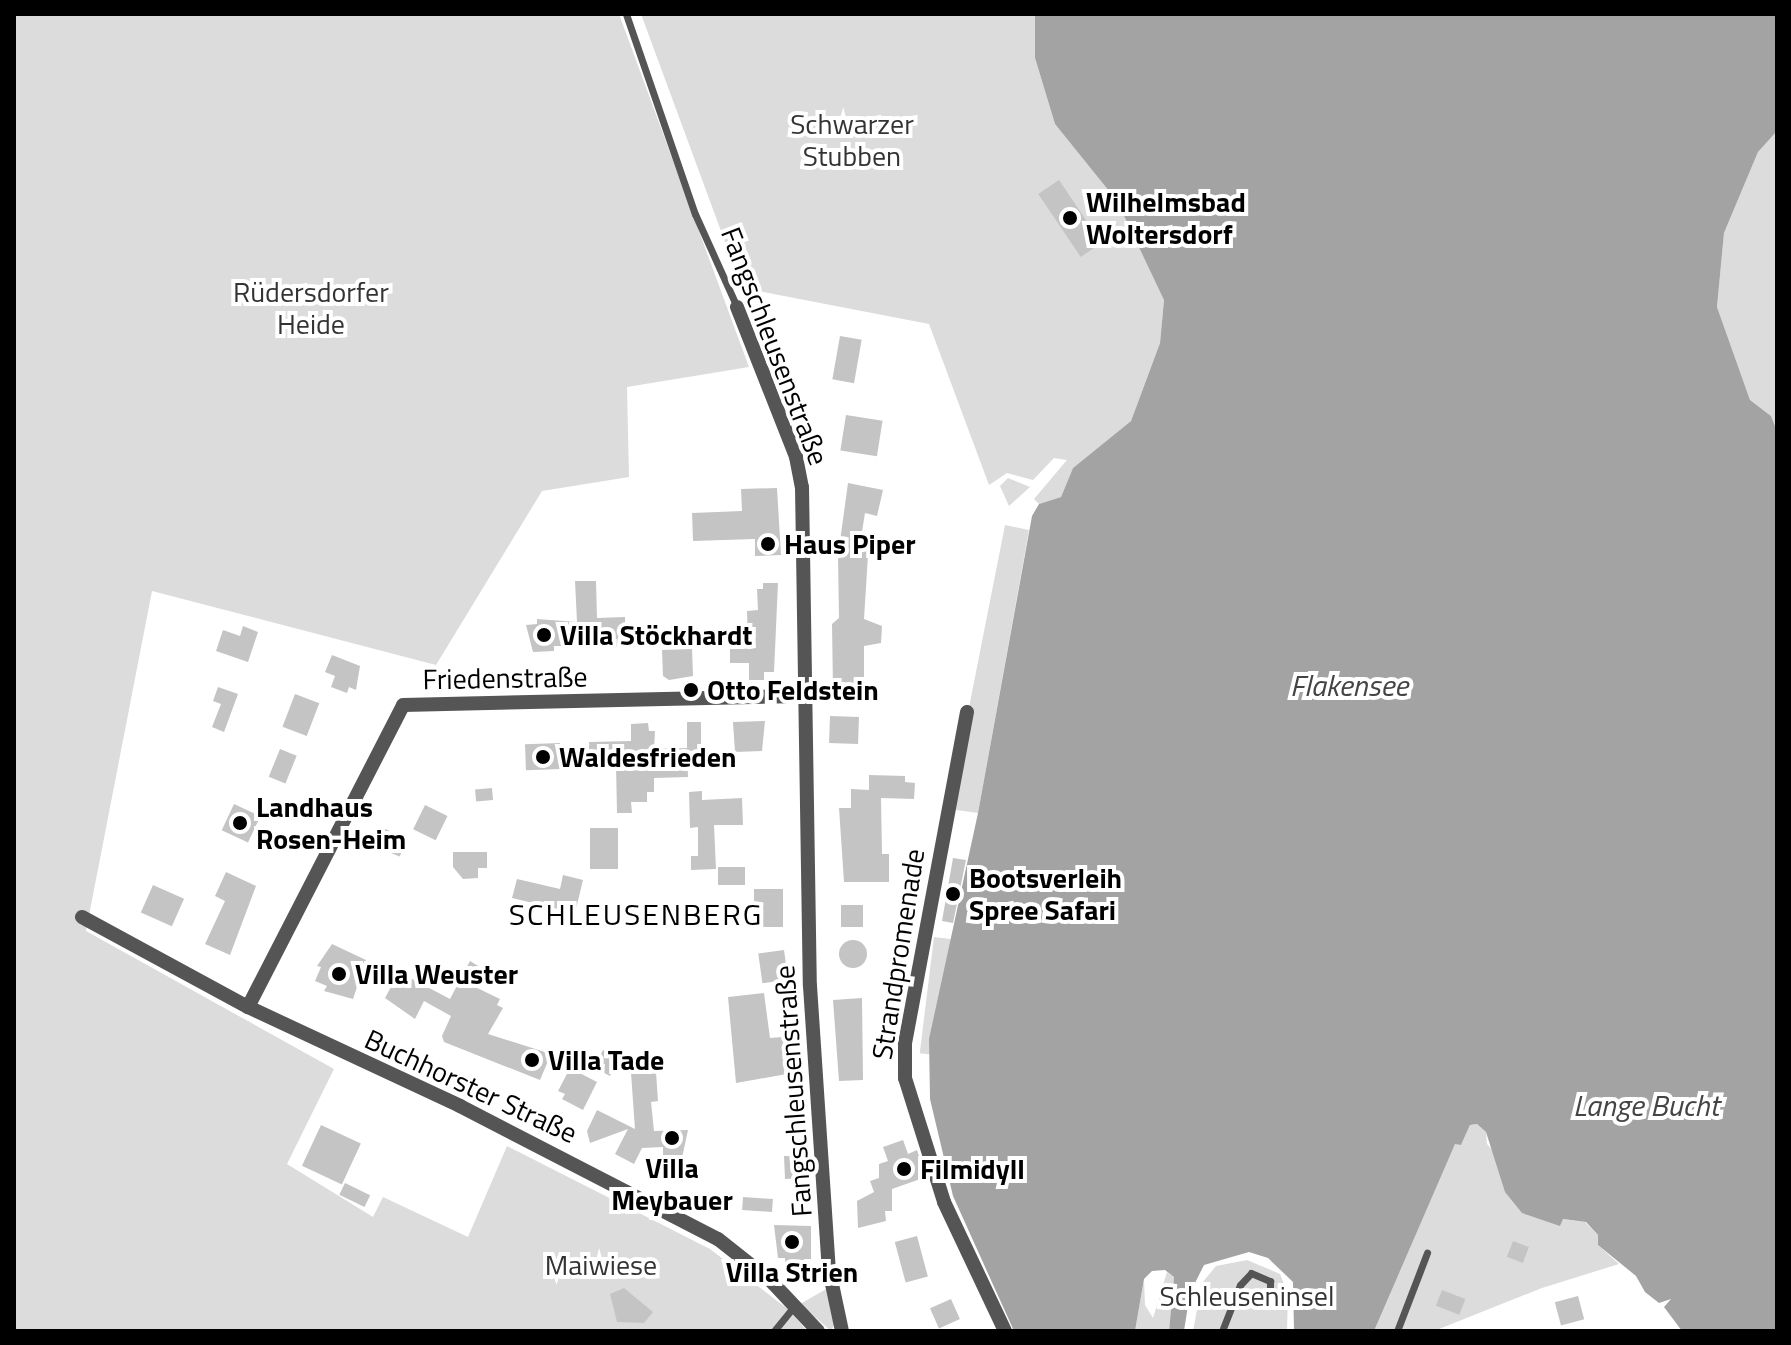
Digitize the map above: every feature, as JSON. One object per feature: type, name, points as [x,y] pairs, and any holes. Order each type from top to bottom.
[{"type":"street","name":"Fangschleusenstraße","points":[[737,307],[796,457],[802,487],[810,986],[829,1270],[842,1331]]},
{"type":"street","name":"Friedenstraße","points":[[248,1007],[403,705],[804,696]]},
{"type":"street","name":"Strandpromenade","points":[[967,712],[905,1044],[905,1078],[944,1202],[1005,1331]]},
{"type":"street","name":"Buchhorster Straße","points":[[82,917],[248,1007],[460,1106],[718,1239],[795,1305],[818,1331]]},
{"type":"lane","name":"Fangschleusenstraße","points":[[626,14],[695,214],[737,307]]},
{"type":"lane","points":[[1397,1331],[1427,1253]]},
{"type":"lane","points":[[1222,1331],[1240,1285],[1251,1273],[1270,1281],[1270,1297]]},
{"type":"lane","points":[[774,1331],[795,1305]]},
{"type":"green space","name":"Rüdersdorfer Heide","points":[[14,14],[619,14],[749,367],[627,387],[629,477],[542,491],[436,665],[152,591],[86,931],[334,1069],[287,1164],[373,1217],[383,1197],[468,1237],[507,1146],[710,1249],[789,1310],[807,1331],[14,1331]]},
{"type":"green space","name":"Schwarzer Stubben","points":[[641,14],[1035,14],[1035,58],[1055,124],[1117,201],[1164,299],[1160,343],[1131,421],[1073,468],[1061,497],[1039,504],[1034,499],[1067,460],[1054,458],[1033,480],[1007,473],[989,485],[929,324],[742,288]]},
{"type":"green space","points":[[1777,131],[1777,431],[1771,416],[1750,400],[1717,307],[1724,233],[1758,152]]},
{"type":"green space","points":[[1008,478],[1030,487],[1009,506],[1000,486]]},
{"type":"green space","points":[[1005,525],[1029,530],[978,813],[949,809]]},
{"type":"green space","points":[[934,937],[951,939],[937,1055],[920,1053]]},
{"type":"green space","points":[[1477,1124],[1486,1132],[1487,1144],[1560,1226],[1562,1219],[1585,1222],[1598,1235],[1598,1245],[1619,1264],[1542,1288],[1434,1331],[1374,1331],[1455,1143],[1461,1145],[1470,1125]]},
{"type":"green space","name":"Schleuseninsel","points":[[1247,1260],[1280,1274],[1288,1294],[1287,1331],[1193,1331],[1202,1283],[1216,1266]]},
{"type":"green space","points":[[1167,1272],[1174,1277],[1169,1331],[1135,1331],[1144,1279],[1145,1305],[1153,1318]]},
{"type":"green space","points":[[828,1288],[834,1325],[831,1331],[800,1304]]},
{"type":"water","name":"Flakensee","points":[[1035,14],[1777,14],[1777,131],[1758,152],[1724,233],[1717,307],[1750,400],[1771,416],[1777,431],[1777,1331],[1682,1331],[1664,1307],[1671,1299],[1659,1303],[1645,1292],[1636,1276],[1598,1245],[1598,1235],[1586,1222],[1563,1219],[1560,1226],[1522,1213],[1505,1192],[1486,1132],[1477,1124],[1470,1125],[1461,1145],[1455,1144],[1374,1331],[1294,1331],[1293,1282],[1268,1258],[1249,1252],[1204,1265],[1190,1293],[1184,1331],[1169,1331],[1174,1277],[1165,1270],[1152,1271],[1144,1279],[1135,1331],[1014,1331],[953,1196],[930,1099],[929,1039],[978,813],[1032,516],[1039,504],[1061,497],[1073,468],[1131,421],[1160,343],[1164,300],[1117,201],[1055,124],[1035,58]]},
{"type":"building","name":"Wilhelmsbad Woltersdorf","points":[[1059,180],[1101,243],[1081,257],[1038,194]]},
{"type":"building","points":[[840,336],[862,340],[854,383],[832,379]]},
{"type":"building","points":[[846,415],[883,421],[877,456],[840,451]]},
{"type":"building","points":[[848,483],[883,490],[877,516],[865,513],[861,538],[869,539],[864,619],[882,626],[881,643],[864,646],[864,690],[833,690],[832,624],[839,618],[838,556]]},
{"type":"building","points":[[777,488],[781,555],[755,556],[755,539],[693,541],[692,513],[742,511],[741,489]]},
{"type":"building","points":[[575,581],[596,581],[597,618],[625,617],[625,647],[554,646],[554,651],[533,652],[526,625],[537,624],[537,619],[577,622]]},
{"type":"building","points":[[763,583],[778,583],[774,672],[764,672],[764,680],[749,680],[749,663],[730,663],[730,649],[748,648],[747,611],[758,610],[757,589],[763,589]]},
{"type":"building","points":[[243,626],[258,632],[248,662],[216,651],[223,630],[240,636]]},
{"type":"building","points":[[692,649],[693,676],[669,680],[663,676],[662,650]]},
{"type":"building","points":[[332,655],[360,666],[356,690],[349,687],[347,693],[331,687],[335,676],[325,672]]},
{"type":"building","points":[[218,687],[238,694],[224,732],[212,727],[221,704],[213,701]]},
{"type":"building","points":[[295,694],[319,703],[307,736],[282,727]]},
{"type":"building","points":[[830,716],[859,717],[858,744],[829,743]]},
{"type":"building","points":[[765,721],[762,751],[735,752],[733,722]]},
{"type":"building","points":[[687,722],[701,722],[701,757],[687,757]]},
{"type":"building","points":[[648,723],[649,731],[655,731],[654,749],[687,748],[688,777],[654,778],[654,792],[647,792],[647,802],[631,802],[632,813],[617,813],[616,765],[589,765],[589,742],[631,741],[631,724]]},
{"type":"building","name":"Waldesfrieden","points":[[560,743],[561,769],[526,770],[525,744]]},
{"type":"building","points":[[280,749],[297,756],[285,784],[269,777]]},
{"type":"building","points":[[869,775],[905,776],[905,782],[915,783],[914,799],[881,798],[882,854],[889,854],[889,882],[844,882],[839,808],[851,808],[851,789],[869,790]]},
{"type":"building","points":[[492,788],[493,800],[476,801],[475,789]]},
{"type":"building","points":[[702,791],[702,800],[742,798],[743,825],[714,825],[716,869],[691,870],[691,856],[698,856],[698,827],[690,828],[689,792]]},
{"type":"building","name":"Landhaus Rosen-Heim","points":[[234,804],[260,816],[248,843],[222,830]]},
{"type":"building","points":[[425,805],[447,816],[436,840],[413,829]]},
{"type":"building","points":[[590,828],[618,828],[618,869],[590,869]]},
{"type":"building","points":[[385,829],[407,838],[400,857],[378,848]]},
{"type":"building","points":[[453,852],[487,852],[487,868],[478,868],[478,878],[463,879],[453,867]]},
{"type":"building","name":"Bootsverleih Spree Safari","points":[[953,858],[966,860],[953,923],[942,921]]},
{"type":"building","points":[[718,867],[745,867],[745,885],[718,885]]},
{"type":"building","points":[[226,872],[256,886],[230,955],[205,944],[225,901],[215,896]]},
{"type":"building","points":[[563,875],[583,880],[575,913],[512,898],[517,879],[560,889]]},
{"type":"building","points":[[153,885],[184,899],[172,926],[141,912]]},
{"type":"building","points":[[754,889],[783,889],[783,927],[754,927]]},
{"type":"building","points":[[841,905],[863,905],[863,927],[841,927]]},
{"type":"building","points":[[853,940],[863,944],[867,954],[863,964],[853,968],[843,964],[839,954],[843,944]]},
{"type":"building","name":"Villa Weuster","points":[[332,944],[366,960],[353,999],[324,991],[327,986],[315,981],[321,967],[317,966]]},
{"type":"building","points":[[784,950],[788,980],[762,983],[758,954]]},
{"type":"building","points":[[470,961],[480,967],[471,985],[500,999],[497,1005],[503,1008],[488,1034],[551,1054],[540,1080],[444,1042],[442,1036],[451,1016],[424,1001],[415,1019],[385,998],[399,972],[450,999]]},
{"type":"building","points":[[764,993],[770,1038],[794,1036],[798,1072],[736,1083],[728,997]]},
{"type":"building","points":[[862,998],[863,1080],[839,1081],[833,1000]]},
{"type":"building","points":[[603,1050],[619,1058],[610,1076],[594,1068]]},
{"type":"building","points":[[570,1068],[597,1082],[583,1110],[562,1099],[565,1094],[558,1091]]},
{"type":"building","points":[[656,1072],[658,1101],[651,1102],[654,1131],[688,1130],[682,1158],[663,1159],[663,1147],[642,1148],[634,1164],[615,1154],[628,1129],[590,1143],[587,1131],[597,1110],[635,1129],[631,1073]]},
{"type":"building","points":[[321,1125],[361,1144],[342,1184],[302,1166]]},
{"type":"building","points":[[903,1140],[908,1154],[917,1150],[926,1177],[892,1189],[892,1211],[885,1211],[886,1221],[858,1228],[857,1201],[874,1192],[870,1181],[879,1178],[879,1164],[888,1161],[883,1147]]},
{"type":"building","points":[[790,1149],[804,1149],[805,1178],[785,1179],[784,1156],[790,1156]]},
{"type":"building","points":[[345,1183],[370,1195],[364,1207],[339,1195]]},
{"type":"building","points":[[743,1197],[773,1199],[772,1212],[742,1210]]},
{"type":"building","name":"Villa Strien","points":[[774,1225],[811,1226],[811,1259],[804,1259],[804,1265],[785,1265],[785,1258],[778,1258]]},
{"type":"building","points":[[917,1236],[928,1277],[906,1283],[895,1242]]},
{"type":"building","points":[[1513,1241],[1529,1247],[1523,1263],[1507,1257]]},
{"type":"building","points":[[624,1288],[653,1312],[644,1323],[617,1322],[610,1294]]},
{"type":"building","points":[[1442,1290],[1465,1299],[1459,1315],[1436,1306]]},
{"type":"building","points":[[1578,1296],[1584,1319],[1561,1325],[1555,1302]]},
{"type":"building","points":[[951,1299],[960,1319],[939,1328],[930,1308]]},
{"type":"place","name":"Wilhelmsbad Woltersdorf","points":[[1070,218]]},
{"type":"place","name":"Haus Piper","points":[[768,544]]},
{"type":"place","name":"Villa Stöckhardt","points":[[544,635]]},
{"type":"place","name":"Otto Feldstein","points":[[691,690]]},
{"type":"place","name":"Waldesfrieden","points":[[543,757]]},
{"type":"place","name":"Landhaus Rosen-Heim","points":[[240,823]]},
{"type":"place","name":"Bootsverleih Spree Safari","points":[[953,894]]},
{"type":"place","name":"Villa Weuster","points":[[339,974]]},
{"type":"place","name":"Villa Tade","points":[[532,1060]]},
{"type":"place","name":"Villa Meybauer","points":[[672,1138]]},
{"type":"place","name":"Filmidyll","points":[[904,1169]]},
{"type":"place","name":"Villa Strien","points":[[792,1242]]},
{"type":"district","name":"SCHLEUSENBERG","points":[[636,914]]},
{"type":"water label","name":"Lange Bucht","points":[[1646,1105]]},
{"type":"park label","name":"Maiwiese","points":[[601,1265]]}]
